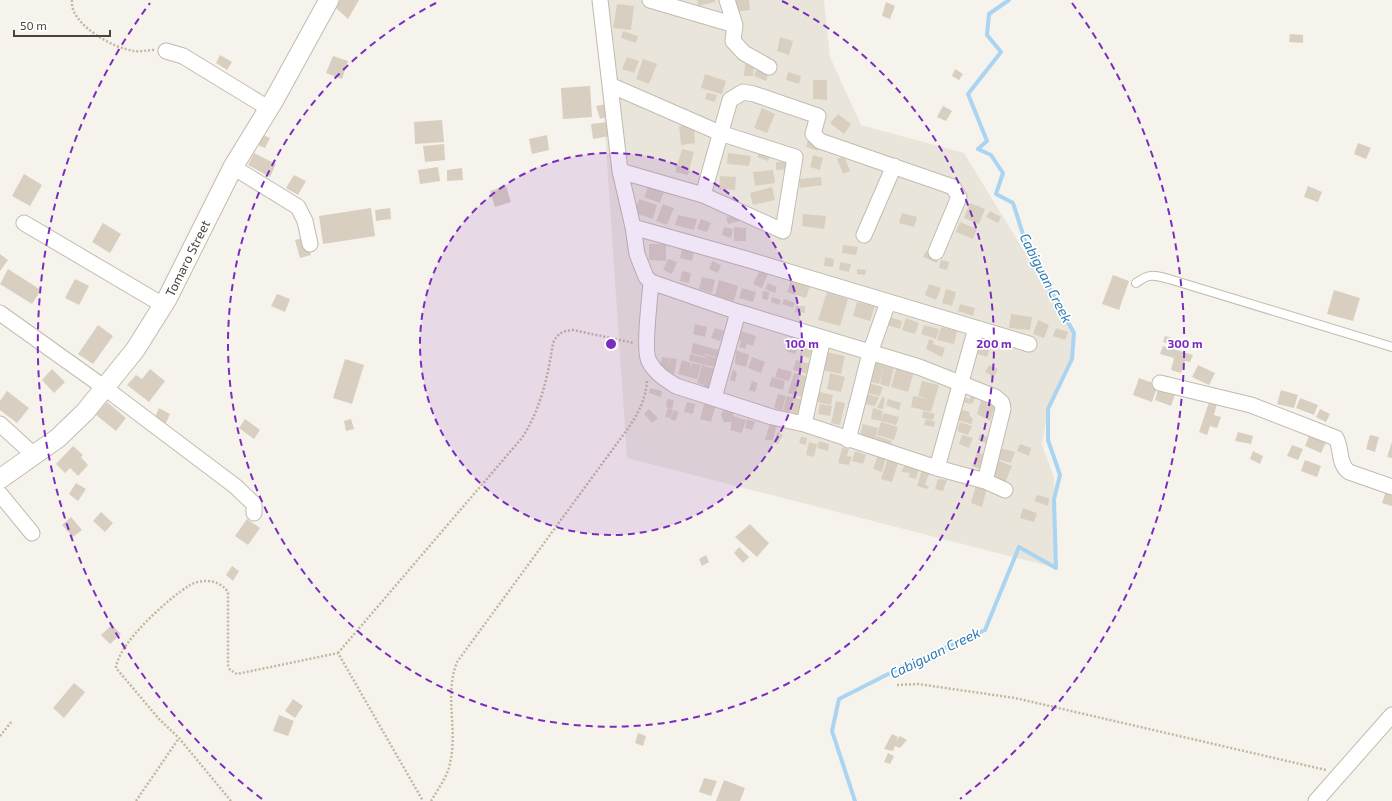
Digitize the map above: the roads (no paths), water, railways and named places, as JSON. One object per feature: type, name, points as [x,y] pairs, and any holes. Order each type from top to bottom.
[{"type":"street","name":"Tomaro Street","points":[[0,479],[58,438],[85,412],[135,350],[163,305],[233,167],[329,0]]},
{"type":"street","points":[[600,0],[620,171],[641,268],[646,277],[651,282],[738,312],[919,367],[1000,400],[1003,405],[1003,409],[985,481]]},
{"type":"street","points":[[650,0],[735,25]]},
{"type":"street","points":[[727,0],[735,25],[733,41],[738,48],[769,67]]},
{"type":"street","points":[[166,51],[183,56],[268,108]]},
{"type":"street","points":[[610,85],[720,134],[795,157],[783,231],[702,195],[620,171]]},
{"type":"street","points":[[702,195],[730,100],[743,92],[754,94],[818,116],[813,134],[820,141],[953,187],[959,197],[936,252]]},
{"type":"street","points":[[864,235],[894,166]]},
{"type":"street","points":[[233,167],[298,208],[305,221],[310,244]]},
{"type":"street","points":[[24,223],[163,305]]},
{"type":"street","points":[[633,227],[1029,344]]},
{"type":"street","points":[[651,282],[647,353],[660,376],[676,386],[772,417],[804,424],[848,440],[937,468],[985,481],[1006,490]]},
{"type":"street","points":[[848,440],[870,352],[888,302]]},
{"type":"street","points":[[714,398],[738,312]]},
{"type":"street","points":[[0,313],[105,388],[247,496],[254,504],[254,513]]},
{"type":"street","points":[[937,468],[959,383],[976,328]]},
{"type":"street","points":[[804,424],[823,338]]},
{"type":"street","points":[[1160,383],[1251,405],[1336,438],[1340,445],[1342,464],[1344,468],[1349,472],[1392,487]]},
{"type":"street","points":[[0,424],[34,455]]},
{"type":"street","points":[[0,494],[32,533]]},
{"type":"street","points":[[1316,801],[1392,715]]},
{"type":"lane","points":[[1136,283],[1146,276],[1153,275],[1169,279],[1392,347]]},
{"type":"waterway","name":"Cabiguan Creek","points":[[855,801],[832,731],[839,699],[904,666],[985,630],[1019,547],[1056,568],[1054,499],[1060,475],[1048,440],[1048,409],[1072,359],[1074,333],[1027,247],[1013,203],[996,194],[1003,173],[991,155],[978,149],[987,141],[968,94],[1001,52],[987,35],[989,14],[1009,0]]}]
